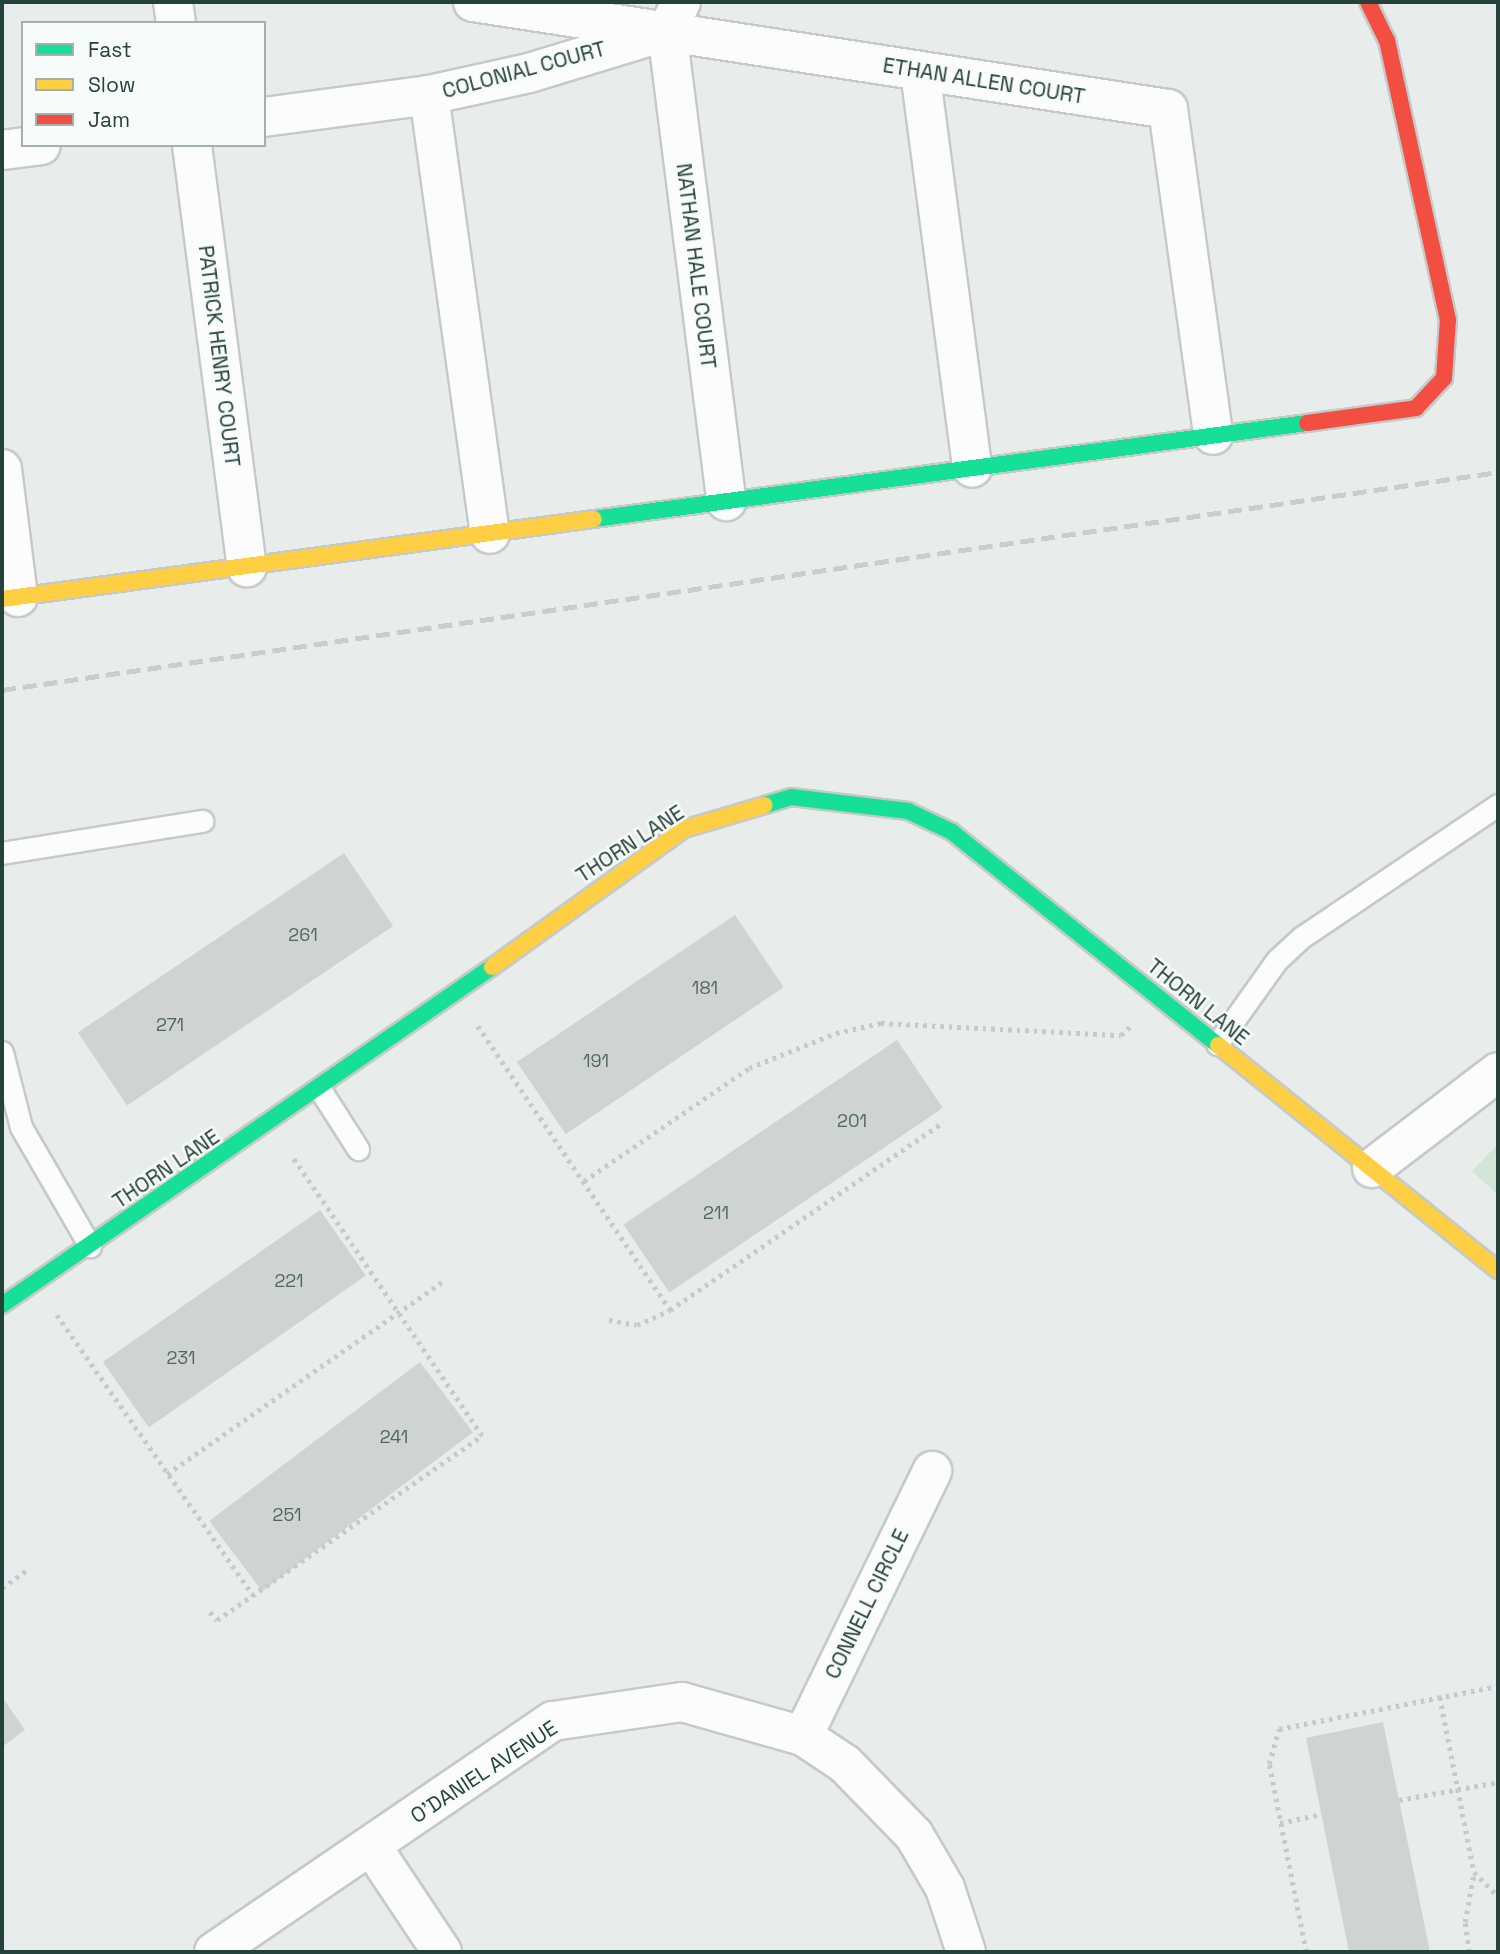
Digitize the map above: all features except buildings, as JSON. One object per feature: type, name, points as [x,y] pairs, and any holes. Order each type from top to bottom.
[{"type":"street","points":[[173,2],[176,21]]},
{"type":"street","name":"ETHAN ALLEN COURT","points":[[473,2],[674,17],[920,71],[1168,109],[1213,435]]},
{"type":"street","points":[[2,470],[10,598],[1416,408],[1444,378],[1448,320],[1387,41],[1368,2]]},
{"type":"street","name":"COLONIAL COURT","points":[[266,117],[481,86],[674,17]]},
{"type":"street","name":"NATHAN HALE COURT","points":[[674,17],[726,501]]},
{"type":"street","points":[[920,71],[972,468]]},
{"type":"street","points":[[429,95],[490,534]]},
{"type":"street","points":[[2,150],[25,147]]},
{"type":"street","name":"PATRICK HENRY COURT","points":[[192,147],[247,567]]},
{"type":"street","name":"THORN LANE","points":[[2,1305],[321,1091],[684,829],[791,797],[908,811],[952,832],[1498,1269]]},
{"type":"street","points":[[1372,1168],[1498,1072]]},
{"type":"street","name":"CONNELL CIRCLE","points":[[803,1736],[932,1471]]},
{"type":"street","name":"O'DANIEL AVENUE","points":[[214,1952],[372,1847],[553,1721],[682,1702],[803,1736],[845,1764],[914,1835],[945,1888],[966,1952]]},
{"type":"street","points":[[372,1847],[442,1952]]},
{"type":"lane","points":[[1217,1044],[1278,960],[1302,937],[1498,805]]},
{"type":"lane","points":[[2,853],[202,821]]},
{"type":"lane","points":[[2,1052],[21,1127],[90,1245]]},
{"type":"lane","points":[[321,1091],[358,1149]]},
{"type":"path","points":[[584,1181],[749,1068],[836,1033],[881,1023],[1121,1035],[1131,1026]]},
{"type":"path","points":[[477,1026],[670,1310]]},
{"type":"path","points":[[609,1320],[637,1325],[670,1310],[944,1122]]},
{"type":"path","points":[[209,1612],[217,1620],[482,1436],[292,1156]]},
{"type":"path","points":[[167,1475],[444,1281]]},
{"type":"path","points":[[57,1315],[253,1595]]},
{"type":"path","points":[[2,1588],[30,1568]]},
{"type":"path","points":[[1306,1952],[1269,1764],[1279,1729],[1498,1686]]},
{"type":"path","points":[[1440,1697],[1474,1872],[1465,1922],[1469,1952]]},
{"type":"path","points":[[1399,1800],[1498,1782]]},
{"type":"path","points":[[1280,1823],[1322,1814]]},
{"type":"path","points":[[1474,1872],[1498,1896]]},
{"type":"green space","points":[[1498,1144],[1498,1195],[1472,1171]]},
{"type":"railway","points":[[2,690],[1498,472]]},
{"type":"traffic: fast","points":[[594,519],[1307,423]]},
{"type":"traffic: fast","points":[[765,805],[791,797],[908,811],[952,832],[1218,1045]]},
{"type":"traffic: fast","points":[[2,1305],[492,967]]},
{"type":"traffic: slow","points":[[2,599],[594,519]]},
{"type":"traffic: slow","points":[[492,967],[684,829],[765,805]]},
{"type":"traffic: slow","points":[[1218,1045],[1498,1270]]},
{"type":"traffic: jam","points":[[1307,423],[1416,408],[1444,378],[1448,320],[1387,41],[1368,2]]}]
